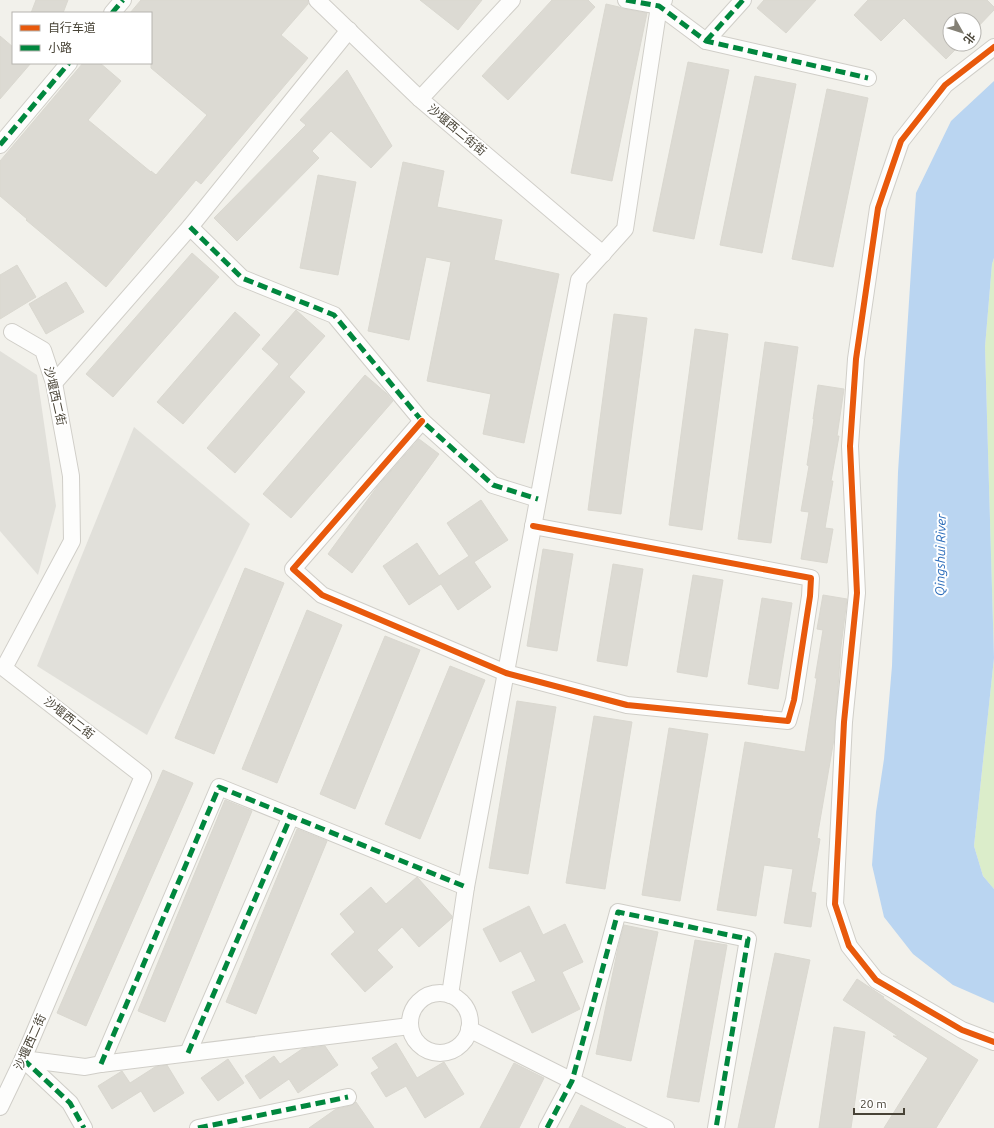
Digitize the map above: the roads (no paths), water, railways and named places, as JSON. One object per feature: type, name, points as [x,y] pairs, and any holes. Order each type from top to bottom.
[{"type":"street","points":[[113,12],[123,0]]},
{"type":"street","name":"沙堰西二街街","points":[[317,0],[420,99],[603,254]]},
{"type":"street","points":[[420,99],[512,0]]},
{"type":"street","points":[[626,0],[661,3],[706,41],[868,78]]},
{"type":"street","points":[[706,41],[743,0]]},
{"type":"street","points":[[450,995],[466,887],[579,280],[625,229],[661,3]]},
{"type":"street","points":[[54,383],[190,227],[349,30]]},
{"type":"street","points":[[994,47],[945,85],[901,141],[878,208],[856,359],[850,446],[857,593],[844,722],[835,904],[849,946],[876,980],[962,1030],[994,1042]]},
{"type":"street","points":[[0,145],[68,64]]},
{"type":"street","points":[[190,227],[242,278],[334,315],[422,421],[493,485],[538,499]]},
{"type":"street","name":"沙堰西二街","points":[[0,1107],[23,1059],[143,776],[4,668],[72,541],[71,476],[54,383],[43,350],[12,332]]},
{"type":"street","points":[[422,421],[293,569],[322,595],[506,672],[628,705],[788,721],[794,700],[810,596],[811,578],[533,526]]},
{"type":"street","points":[[101,1064],[219,787],[466,887]]},
{"type":"street","points":[[188,1053],[291,816]]},
{"type":"street","points":[[547,1128],[572,1081],[618,912],[748,939],[716,1128]]},
{"type":"street","points":[[434,994],[450,995],[458,999],[464,1005],[470,1021],[469,1029],[461,1044],[454,1049],[447,1052],[438,1053],[430,1051],[422,1047],[412,1034],[410,1026],[411,1017],[419,1002],[426,997],[434,994]]},
{"type":"street","points":[[23,1059],[85,1067],[410,1026]]},
{"type":"street","points":[[469,1029],[666,1128]]},
{"type":"street","points":[[23,1059],[70,1103],[84,1128]]},
{"type":"street","points":[[198,1128],[348,1096]]},
{"type":"water","name":"Qingshui River","points":[[994,81],[994,258],[992,264],[985,347],[994,658],[974,846],[983,876],[994,889],[994,1003],[953,985],[913,954],[884,917],[872,865],[876,812],[884,759],[892,666],[898,472],[916,193],[951,121]]}]
